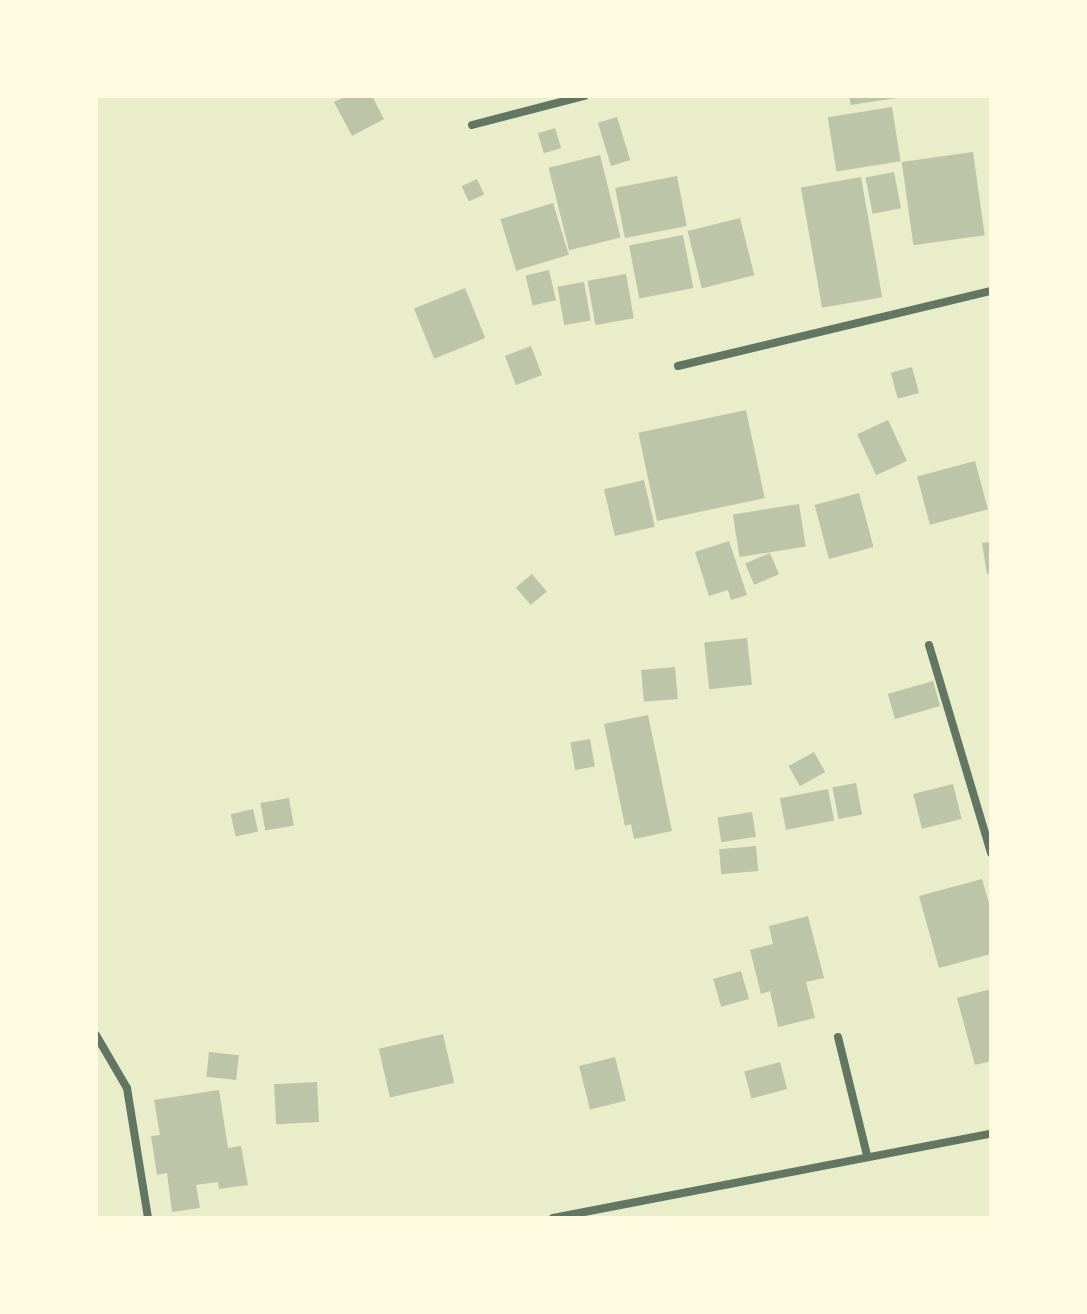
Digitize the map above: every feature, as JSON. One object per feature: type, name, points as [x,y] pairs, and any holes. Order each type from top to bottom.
[{"type":"street","points":[[472,125],[584,96]]},
{"type":"street","points":[[678,366],[991,291]]},
{"type":"street","points":[[929,645],[991,853]]},
{"type":"street","points":[[96,1035],[127,1088],[148,1218]]},
{"type":"street","points":[[838,1037],[867,1155]]},
{"type":"street","points":[[553,1218],[867,1155],[991,1134]]},
{"type":"building","points":[[346,96],[372,96],[384,119],[352,136],[334,102]]},
{"type":"building","points":[[849,96],[896,96],[897,98],[851,105]]},
{"type":"building","points":[[892,107],[901,161],[836,171],[828,117]]},
{"type":"building","points":[[617,117],[630,160],[611,166],[598,123]]},
{"type":"building","points":[[555,128],[561,148],[544,153],[538,133]]},
{"type":"building","points":[[973,152],[985,235],[913,245],[902,162]]},
{"type":"building","points":[[600,155],[621,237],[569,250],[549,168]]},
{"type":"building","points":[[894,172],[901,208],[873,214],[866,178]]},
{"type":"building","points":[[677,176],[687,226],[625,238],[615,188]]},
{"type":"building","points":[[861,177],[882,297],[822,308],[801,188]]},
{"type":"building","points":[[477,179],[484,194],[469,202],[462,186]]},
{"type":"building","points":[[553,203],[569,255],[516,271],[500,219]]},
{"type":"building","points":[[740,218],[754,275],[702,288],[688,231]]},
{"type":"building","points":[[683,235],[693,288],[639,299],[629,245]]},
{"type":"building","points":[[549,270],[556,300],[533,306],[526,275]]},
{"type":"building","points":[[626,274],[634,318],[595,325],[588,281]]},
{"type":"building","points":[[584,282],[591,320],[564,325],[557,287]]},
{"type":"building","points":[[465,288],[485,338],[434,359],[414,309]]},
{"type":"building","points":[[531,346],[542,375],[516,385],[505,356]]},
{"type":"building","points":[[912,367],[919,393],[898,399],[891,373]]},
{"type":"building","points":[[746,410],[765,498],[657,521],[638,433]]},
{"type":"building","points":[[888,420],[907,461],[876,475],[857,434]]},
{"type":"building","points":[[975,461],[988,509],[930,525],[917,477]]},
{"type":"building","points":[[644,480],[655,527],[615,536],[604,489]]},
{"type":"building","points":[[859,493],[873,547],[829,559],[815,505]]},
{"type":"building","points":[[799,504],[806,546],[740,557],[733,514]]},
{"type":"building","points":[[729,541],[747,595],[731,600],[728,590],[709,596],[695,552]]},
{"type":"building","points":[[991,542],[991,574],[987,574],[982,543]]},
{"type":"building","points":[[770,553],[779,574],[754,585],[745,564]]},
{"type":"building","points":[[532,574],[547,592],[531,605],[516,587]]},
{"type":"building","points":[[747,638],[752,685],[709,689],[704,642]]},
{"type":"building","points":[[675,667],[678,699],[644,702],[641,670]]},
{"type":"building","points":[[933,681],[940,706],[895,719],[888,694]]},
{"type":"building","points":[[648,715],[672,831],[634,839],[631,824],[625,826],[604,724]]},
{"type":"building","points":[[590,739],[595,767],[575,770],[570,742]]},
{"type":"building","points":[[814,752],[825,772],[800,786],[789,766]]},
{"type":"building","points":[[856,783],[862,814],[839,819],[832,788]]},
{"type":"building","points":[[953,784],[962,819],[922,829],[913,794]]},
{"type":"building","points":[[828,789],[834,820],[786,830],[780,798]]},
{"type":"building","points":[[289,798],[294,826],[265,831],[260,803]]},
{"type":"building","points":[[253,809],[258,831],[236,837],[231,814]]},
{"type":"building","points":[[752,812],[756,837],[721,842],[717,817]]},
{"type":"building","points":[[756,846],[758,871],[721,874],[719,849]]},
{"type":"building","points":[[982,879],[991,910],[991,954],[939,968],[919,896]]},
{"type":"building","points":[[808,916],[824,978],[806,982],[815,1018],[778,1027],[770,991],[761,994],[750,950],[773,944],[769,926]]},
{"type":"building","points":[[741,971],[749,999],[721,1007],[713,979]]},
{"type":"building","points":[[991,989],[991,1061],[975,1065],[957,998]]},
{"type":"building","points":[[443,1034],[454,1083],[390,1098],[379,1049]]},
{"type":"building","points":[[209,1052],[239,1055],[236,1080],[206,1077]]},
{"type":"building","points":[[615,1057],[626,1101],[590,1110],[579,1066]]},
{"type":"building","points":[[780,1062],[787,1089],[752,1099],[744,1072]]},
{"type":"building","points":[[317,1082],[319,1122],[276,1124],[274,1084]]},
{"type":"building","points":[[219,1090],[228,1148],[241,1146],[248,1185],[219,1189],[218,1182],[196,1185],[200,1208],[172,1212],[167,1173],[157,1175],[151,1136],[160,1135],[154,1100]]}]
